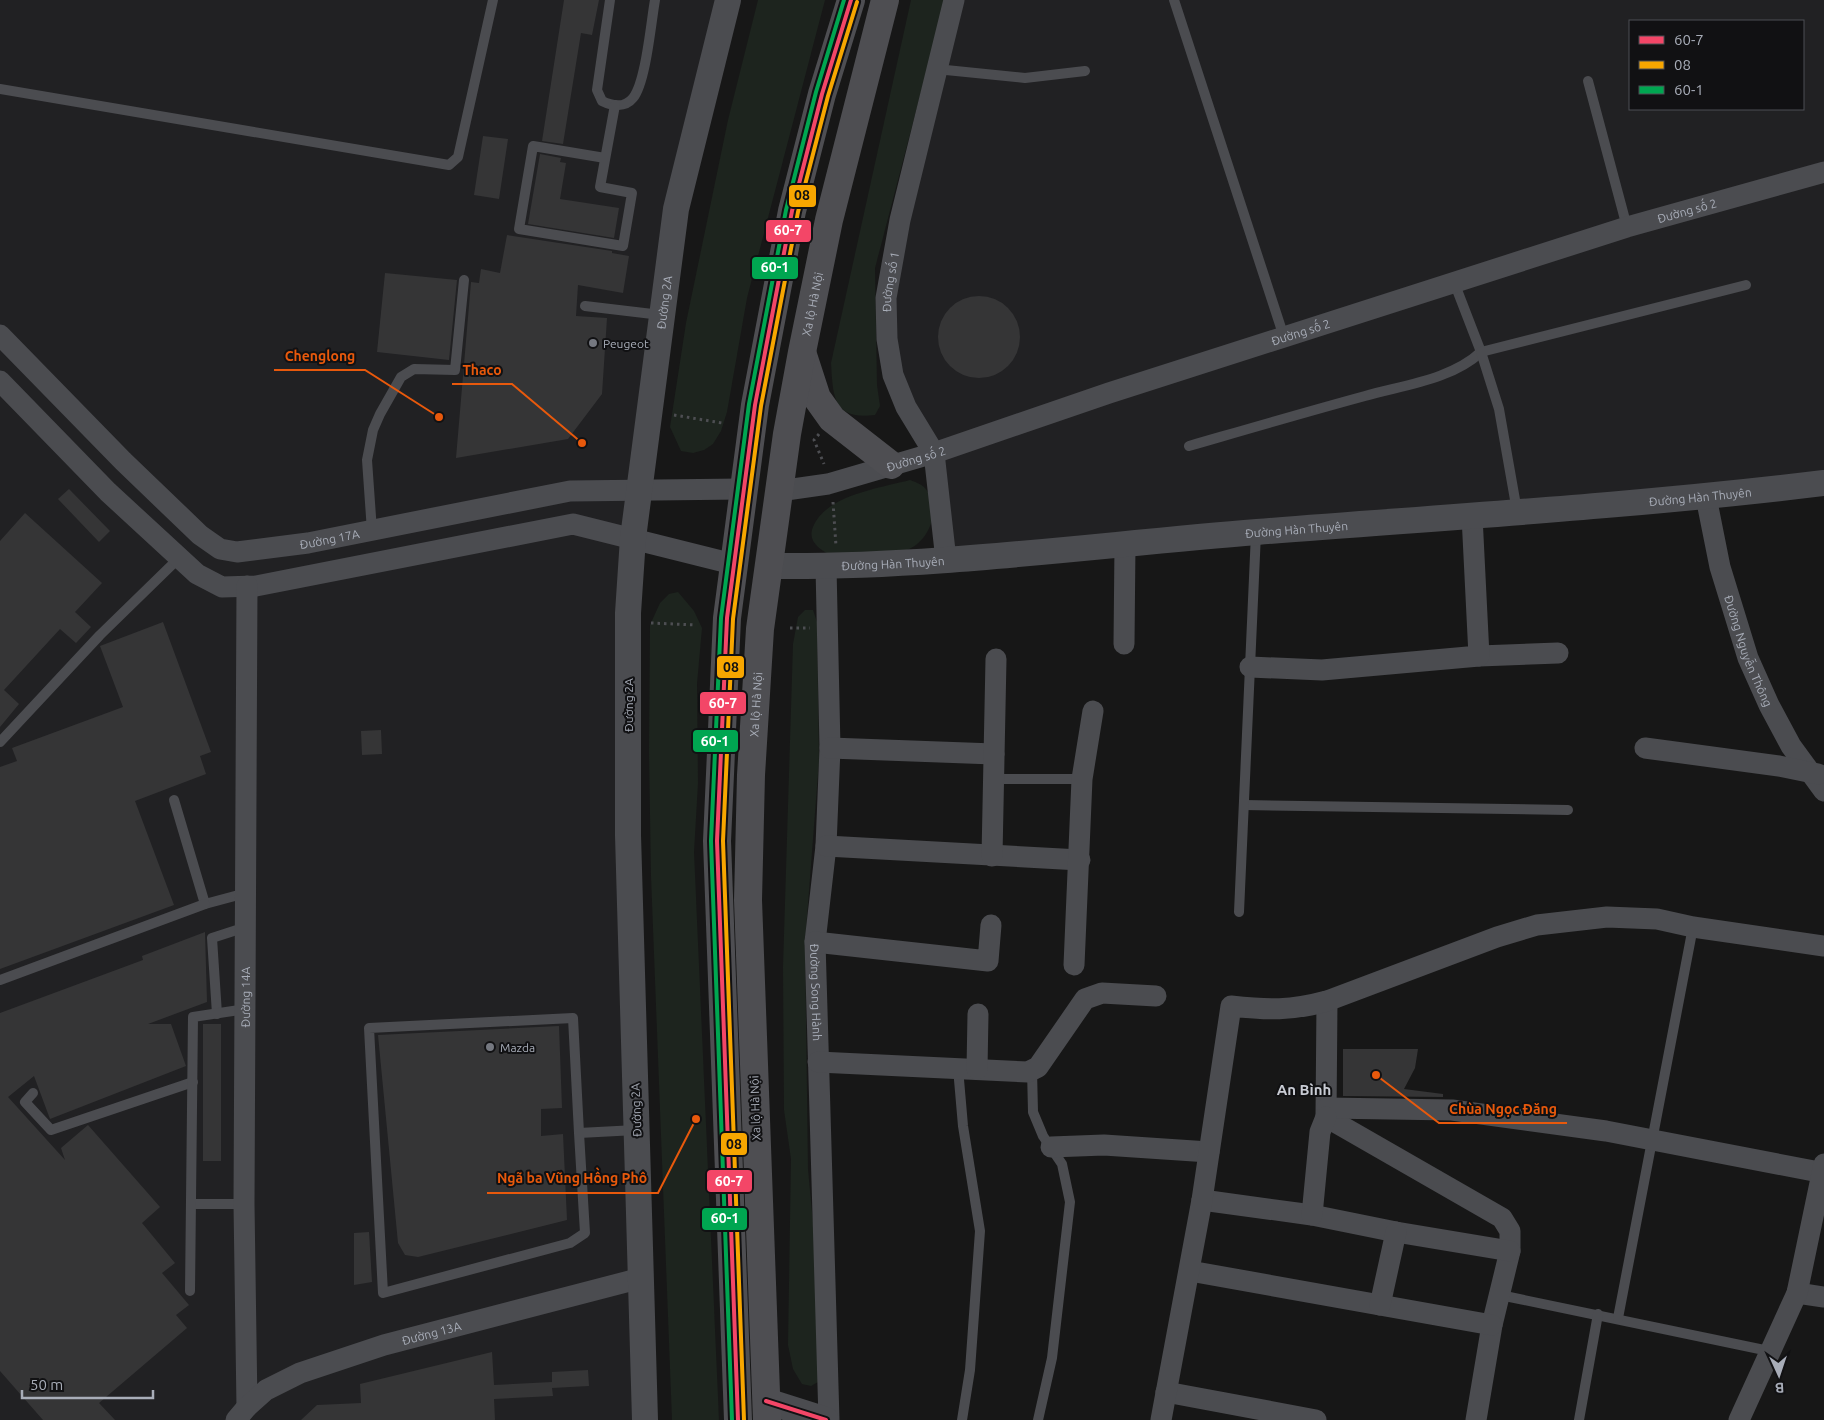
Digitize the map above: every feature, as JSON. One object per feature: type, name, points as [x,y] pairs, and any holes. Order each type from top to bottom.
[{"type":"highway","points":[[738,1420],[717,841],[724,666],[733,564],[755,405],[792,211],[822,94],[851,0]]},
{"type":"highway","name":"Xa lộ Hà Nội","points":[[767,1410],[748,900],[750,775],[760,629],[779,491],[802,352],[829,220],[885,0]]},
{"type":"highway","points":[[802,352],[817,398],[832,419],[891,465]]},
{"type":"highway","points":[[742,489],[779,491]]},
{"type":"highway","points":[[733,564],[769,566]]},
{"type":"street","name":"Đường 2A","points":[[645,1420],[628,835],[628,613],[638,490],[652,402],[678,198],[728,0]]},
{"type":"street","name":"Đường số 1","points":[[946,560],[934,453],[910,414],[893,375],[887,339],[886,298],[900,220],[954,0]]},
{"type":"street","name":"Đường số 2","points":[[779,491],[828,484],[934,453],[1109,393],[1627,227],[1824,172]]},
{"type":"street","name":"Đường 17A","points":[[0,335],[122,461],[200,535],[220,549],[237,552],[259,550],[372,531],[570,491],[742,489]]},
{"type":"street","points":[[0,381],[108,492],[179,558],[197,574],[222,587],[256,586],[573,524],[733,564]]},
{"type":"street","name":"Đường Hàn Thuyên","points":[[769,566],[831,559],[946,560],[1256,532],[1706,497],[1824,483]]},
{"type":"street","name":"Đường Nguyễn Thông","points":[[1706,497],[1720,567],[1748,658],[1769,705],[1791,746],[1820,780]]},
{"type":"street","points":[[1472,516],[1479,656]]},
{"type":"street","points":[[1124,644],[1125,544]]},
{"type":"street","name":"Đường Song Hành","points":[[829,1420],[815,942],[826,846],[830,748],[831,559]]},
{"type":"street","name":"Đường 14A","points":[[242,1413],[247,926],[247,586]]},
{"type":"street","points":[[1250,668],[1322,670],[1479,656],[1558,653]]},
{"type":"street","points":[[992,856],[996,659]]},
{"type":"street","points":[[1074,964],[1080,860],[1082,779],[1093,710]]},
{"type":"street","points":[[830,748],[994,754]]},
{"type":"street","points":[[1645,748],[1779,766],[1820,780]]},
{"type":"street","points":[[826,846],[1080,860]]},
{"type":"street","points":[[1160,1420],[1190,1271],[1231,1006],[1274,1011],[1304,1007],[1327,1001],[1496,938],[1537,925],[1607,918],[1657,919],[1693,927],[1824,946]]},
{"type":"street","points":[[815,942],[988,962],[991,925]]},
{"type":"street","points":[[818,1062],[1023,1072],[1038,1067],[1084,999],[1102,993],[1156,996]]},
{"type":"street","points":[[1312,1215],[1320,1132],[1326,1112],[1327,1001]]},
{"type":"street","points":[[968,1068],[978,1014]]},
{"type":"street","points":[[1326,1112],[1452,1110],[1606,1131],[1652,1141],[1824,1170],[1797,1293],[1769,1350],[1739,1420]]},
{"type":"street","points":[[1326,1112],[1502,1218],[1510,1231],[1510,1251],[1492,1325],[1476,1420]]},
{"type":"street","points":[[1051,1147],[1083,1144],[1129,1145],[1209,1152]]},
{"type":"street","points":[[1202,1200],[1312,1215],[1396,1232],[1510,1251]]},
{"type":"street","points":[[1380,1305],[1396,1232]]},
{"type":"street","points":[[1190,1271],[1492,1325]]},
{"type":"street","name":"Đường 13A","points":[[242,1413],[266,1390],[300,1373],[384,1345],[641,1278]]},
{"type":"street","points":[[1797,1293],[1824,1297]]},
{"type":"street","points":[[1166,1392],[1316,1420]]},
{"type":"street","points":[[767,1410],[826,1420]]},
{"type":"lane","points":[[0,88],[449,165],[458,157],[493,0]]},
{"type":"lane","points":[[610,0],[597,90],[602,101],[614,105],[622,105],[633,99],[640,84],[655,0]]},
{"type":"lane","points":[[1174,0],[1284,337]]},
{"type":"lane","points":[[936,69],[1024,78],[1085,71]]},
{"type":"lane","points":[[1588,81],[1627,227]]},
{"type":"lane","points":[[605,158],[533,146],[519,229],[623,246],[632,193],[600,187],[605,158],[614,105]]},
{"type":"lane","points":[[372,531],[367,460],[373,430],[400,377],[414,369],[455,370],[464,280]]},
{"type":"lane","points":[[1454,282],[1481,352],[1500,409],[1517,513]]},
{"type":"lane","points":[[1189,446],[1438,375],[1471,361],[1481,352],[1746,285]]},
{"type":"lane","points":[[585,306],[662,316]]},
{"type":"lane","points":[[1239,912],[1256,532]]},
{"type":"lane","points":[[0,742],[100,635],[179,558]]},
{"type":"lane","points":[[994,779],[1082,779]]},
{"type":"lane","points":[[174,800],[205,904]]},
{"type":"lane","points":[[1244,805],[1568,810]]},
{"type":"lane","points":[[0,980],[205,904],[247,892]]},
{"type":"lane","points":[[216,1014],[212,938],[247,926]]},
{"type":"lane","points":[[1618,1318],[1693,927]]},
{"type":"lane","points":[[190,1290],[193,1017],[246,1008]]},
{"type":"lane","points":[[573,1018],[579,1133],[585,1233],[570,1243],[383,1293],[369,1028],[573,1018]]},
{"type":"lane","points":[[962,1420],[970,1370],[980,1231],[963,1126],[968,1068]]},
{"type":"lane","points":[[1032,1070],[1033,1112],[1043,1136],[1062,1164],[1070,1202],[1052,1358],[1038,1420]]},
{"type":"lane","points":[[33,1093],[25,1102],[51,1130],[193,1082]]},
{"type":"lane","points":[[579,1133],[636,1130]]},
{"type":"lane","points":[[191,1204],[244,1204]]},
{"type":"lane","points":[[1500,1295],[1769,1350]]},
{"type":"lane","points":[[1579,1420],[1598,1314]]},
{"type":"path","points":[[674,415],[722,423]]},
{"type":"path","points":[[814,440],[824,464]]},
{"type":"path","points":[[831,559],[832,499]]},
{"type":"path","points":[[651,623],[696,624]]},
{"type":"path","points":[[790,628],[818,628]]},
{"type":"shaded area","points":[[0,0],[718,0],[624,521],[635,1420],[0,1420]]},
{"type":"shaded area","points":[[758,0],[825,0],[747,298],[727,412],[721,431],[713,444],[704,450],[693,453],[681,451],[670,427],[686,323],[728,120]]},
{"type":"shaded area","points":[[911,0],[945,0],[875,268],[877,385],[880,406],[875,415],[861,416],[843,410],[838,404],[833,386],[831,363]]},
{"type":"shaded area","points":[[960,0],[1824,0],[1824,472],[1703,488],[951,549],[899,373],[892,300]]},
{"type":"shaded area","points":[[910,480],[924,487],[930,495],[933,504],[931,523],[922,539],[915,546],[907,550],[831,555],[819,548],[813,541],[813,527],[829,507],[855,494]]},
{"type":"shaded area","points":[[678,592],[694,611],[702,628],[697,684],[698,783],[694,852],[719,1420],[672,1420],[651,876],[649,752],[650,625],[660,603],[669,594]]},
{"type":"shaded area","points":[[805,610],[813,610],[817,622],[819,761],[805,943],[808,1169],[817,1266],[818,1382],[811,1386],[802,1384],[793,1369],[788,1345],[791,1159],[784,1110],[783,967],[793,644],[798,617]]},
{"type":"building","points":[[564,0],[599,0],[592,35],[581,33],[563,144],[542,141]]},
{"type":"building","points":[[483,136],[508,139],[499,199],[474,195]]},
{"type":"building","points":[[540,154],[561,158],[560,162],[566,163],[560,199],[619,208],[614,238],[528,224]]},
{"type":"building","points":[[507,235],[612,251],[612,253],[629,256],[623,293],[578,285],[576,316],[607,318],[602,394],[568,439],[456,458],[471,282],[479,283],[481,269],[500,273]]},
{"type":"building","points":[[385,273],[457,280],[449,360],[377,352]]},
{"type":"building","points":[[971,296],[987,296],[1002,303],[1013,314],[1020,329],[1017,353],[1008,366],[987,378],[971,378],[956,371],[945,360],[938,345],[938,329],[945,314],[956,303]]},
{"type":"building","points":[[69,489],[110,531],[99,542],[58,499]]},
{"type":"building","points":[[25,513],[102,583],[75,612],[91,627],[76,643],[60,629],[4,690],[19,704],[0,727],[0,541]]},
{"type":"building","points":[[163,622],[211,752],[200,756],[206,774],[135,801],[174,905],[0,969],[0,767],[17,761],[12,748],[123,707],[100,646]]},
{"type":"building","points":[[381,730],[382,754],[362,755],[361,731]]},
{"type":"building","points":[[205,932],[207,1002],[148,1024],[171,1024],[186,1066],[50,1119],[34,1076],[8,1097],[65,1160],[61,1148],[88,1125],[160,1207],[142,1223],[175,1263],[162,1273],[189,1305],[176,1315],[187,1328],[99,1403],[115,1420],[43,1420],[0,1371],[0,1013],[143,960],[142,956]]},
{"type":"building","points":[[203,1024],[221,1024],[221,1161],[203,1161]]},
{"type":"building","points":[[559,1026],[562,1108],[541,1109],[541,1136],[563,1134],[567,1220],[418,1257],[405,1255],[398,1243],[378,1035]]},
{"type":"building","points":[[1343,1049],[1418,1049],[1415,1068],[1404,1089],[1443,1094],[1443,1097],[1343,1096]]},
{"type":"building","points":[[369,1232],[372,1282],[354,1285],[354,1233]]},
{"type":"building","points":[[492,1352],[494,1385],[552,1382],[552,1372],[588,1370],[589,1386],[552,1388],[553,1396],[494,1399],[495,1420],[301,1420],[317,1405],[361,1403],[360,1384]]},
{"type":"transit line","name":"60-1","points":[[732,1420],[711,841],[721,618],[749,404],[786,210],[816,92],[844,0]]},
{"type":"transit line","name":"60-7","points":[[738,1420],[717,841],[727,618],[755,405],[792,211],[822,94],[851,0]]},
{"type":"transit line","name":"08","points":[[744,1420],[723,841],[733,619],[761,406],[798,212],[828,96],[857,2]]},
{"type":"transit line","name":"60-7","points":[[766,1401],[826,1420]]},
{"type":"place","name":"Peugeot","points":[[593,343]]},
{"type":"place","name":"Chenglong","points":[[439,417]]},
{"type":"place","name":"Thaco","points":[[582,443]]},
{"type":"place","name":"Mazda","points":[[490,1047]]},
{"type":"place","name":"Chùa Ngọc Đăng","points":[[1376,1075]]},
{"type":"place","name":"Ngã ba Vũng Hồng Phô","points":[[696,1119]]},
{"type":"district","name":"An Bình","points":[[1304,1089]]}]
